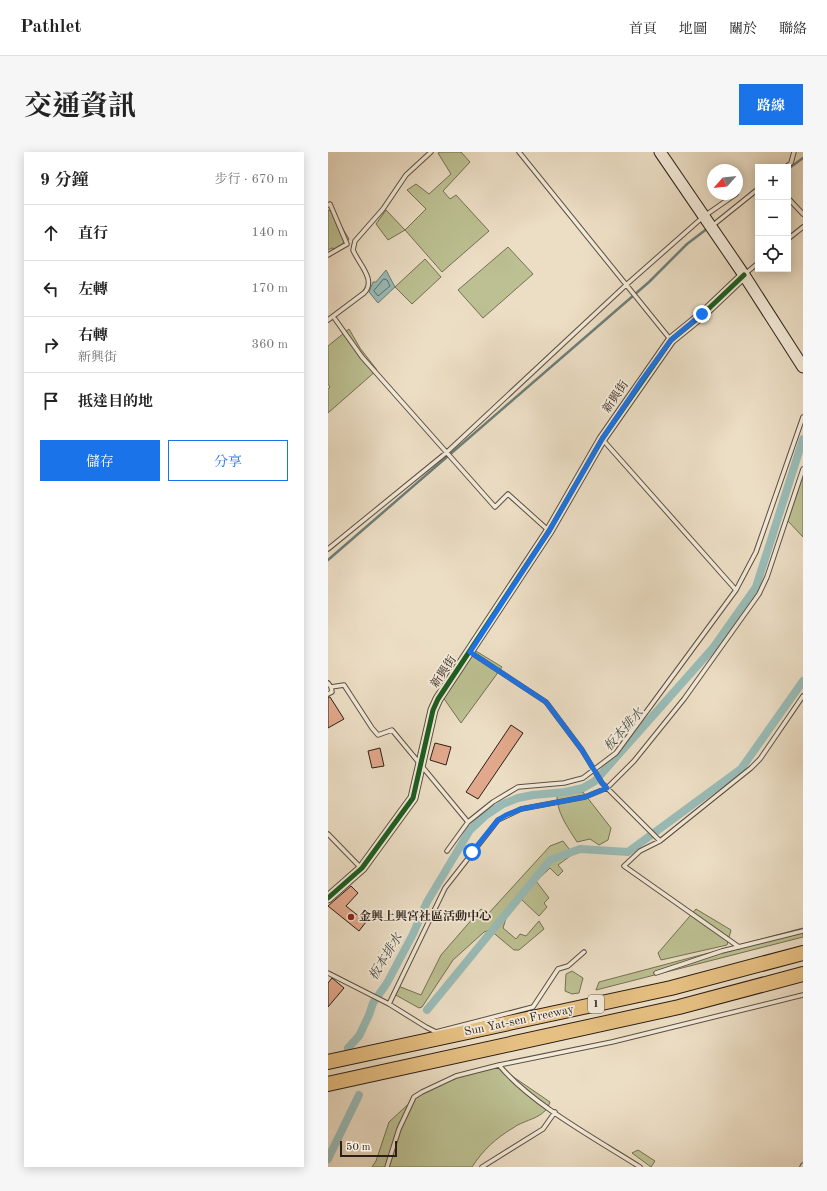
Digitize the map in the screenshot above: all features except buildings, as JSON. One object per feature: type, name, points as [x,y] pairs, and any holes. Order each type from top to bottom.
[{"type":"highway","name":"Sun Yat-sen Freeway","points":[[328,1062],[671,988],[803,953]]},
{"type":"highway","name":"Sun Yat-sen Freeway","points":[[328,1084],[679,1007],[803,974]]},
{"type":"main road","points":[[660,152],[744,275],[803,367]]},
{"type":"street","name":"新興街","points":[[328,898],[362,868],[413,798],[433,710],[438,699],[549,531],[602,439],[671,340],[744,275]]},
{"type":"lane","points":[[328,320],[364,293],[368,287],[369,278],[353,250],[355,241],[382,209],[406,175],[431,152]]},
{"type":"lane","points":[[519,152],[671,340]]},
{"type":"lane","points":[[790,164],[794,152]]},
{"type":"lane","points":[[710,227],[755,191]]},
{"type":"lane","points":[[328,549],[446,453],[626,285],[704,217],[727,200]]},
{"type":"lane","points":[[790,200],[803,214]]},
{"type":"lane","points":[[328,205],[330,204],[347,244],[328,255]]},
{"type":"lane","points":[[791,237],[803,227]]},
{"type":"lane","points":[[744,275],[755,266]]},
{"type":"lane","points":[[335,319],[362,357],[495,508],[508,494],[549,531]]},
{"type":"lane","points":[[447,851],[468,822],[493,802],[518,787],[564,783],[583,778],[616,753],[736,590],[756,552],[803,417]]},
{"type":"lane","points":[[602,439],[736,590]]},
{"type":"lane","points":[[389,1004],[445,888],[498,820],[521,809],[585,797],[607,788],[634,761],[684,699],[759,594],[767,576],[803,469]]},
{"type":"lane","points":[[470,652],[546,702],[582,750],[594,771],[607,788],[660,841]]},
{"type":"lane","points":[[328,683],[332,687]]},
{"type":"lane","points":[[332,687],[344,685],[378,736],[392,730],[421,767],[468,822]]},
{"type":"lane","points":[[328,694],[332,692],[332,687]]},
{"type":"lane","points":[[739,947],[624,866],[640,851],[660,841],[751,768],[760,759],[803,696]]},
{"type":"lane","points":[[328,834],[362,868]]},
{"type":"lane","points":[[656,973],[739,947],[803,931]]},
{"type":"lane","points":[[328,973],[389,1004],[436,1032],[533,1007],[558,969],[568,966],[584,952]]},
{"type":"lane","points":[[387,1167],[399,1130],[414,1097],[456,1076],[499,1065],[627,1038],[803,995]]},
{"type":"lane","points":[[499,1065],[512,1081],[555,1112],[640,1167]]},
{"type":"lane","points":[[482,1167],[543,1129],[555,1112]]},
{"type":"green space","points":[[461,152],[470,162],[443,191],[450,199],[456,195],[489,231],[442,272],[405,230],[426,209],[407,190],[416,184],[429,194],[451,174],[438,153]]},
{"type":"green space","points":[[328,210],[333,212],[349,239],[341,250],[332,248],[328,250]]},
{"type":"green space","points":[[386,210],[405,230],[388,240],[376,224]]},
{"type":"green space","points":[[508,247],[533,274],[483,318],[458,290]]},
{"type":"green space","points":[[425,259],[441,277],[412,304],[395,287]]},
{"type":"green space","points":[[349,329],[360,348],[377,370],[328,413],[328,389],[330,387],[328,384],[328,346]]},
{"type":"green space","points":[[803,473],[803,537],[787,520]]},
{"type":"green space","points":[[471,648],[502,667],[461,723],[440,693]]},
{"type":"green space","points":[[583,792],[611,828],[608,840],[599,845],[590,839],[577,842],[560,813],[557,793]]},
{"type":"green space","points":[[563,841],[573,854],[558,865],[563,871],[558,876],[550,868],[536,881],[549,898],[544,903],[547,907],[539,916],[521,899],[507,915],[503,928],[516,939],[520,934],[526,936],[539,921],[544,929],[519,950],[514,950],[490,930],[484,932],[453,960],[422,1007],[419,1008],[394,994],[398,986],[421,995],[441,955],[481,909],[488,914],[550,846]]},
{"type":"green space","points":[[696,909],[731,930],[727,945],[661,960],[658,953]]},
{"type":"green space","points":[[803,928],[803,937],[596,990],[599,982]]},
{"type":"green space","points":[[572,971],[583,978],[579,993],[572,994],[565,991],[566,974]]},
{"type":"green space","points":[[496,1065],[550,1102],[544,1112],[518,1125],[501,1136],[485,1150],[472,1167],[372,1167],[376,1161],[389,1122],[416,1097],[444,1080]]},
{"type":"green space","points":[[638,1150],[655,1161],[651,1167],[632,1153]]},
{"type":"water","points":[[386,270],[395,287],[378,303],[369,292],[373,282],[376,282]]},
{"type":"waterway","points":[[791,167],[803,158]]},
{"type":"waterway","points":[[328,560],[649,282],[687,244],[708,228]]},
{"type":"waterway","name":"板本排水","points":[[348,1048],[359,1036],[373,1003],[387,983],[413,934],[427,902],[470,830],[485,816],[503,804],[518,798],[565,792],[583,788],[595,781],[713,648],[756,587],[803,439]]},
{"type":"waterway","points":[[427,1010],[550,860],[580,849],[628,852],[741,769],[803,681]]},
{"type":"waterway","points":[[328,1159],[359,1095]]},
{"type":"cycle path","points":[[328,898],[362,868],[413,798],[433,710],[438,699],[549,531],[602,439],[671,340],[703,314],[744,275]]},
{"type":"place","name":"金興上興宮社區活動中心","points":[[351,917]]},
{"type":"route","points":[[472,852],[498,820],[506,815],[521,809],[585,797],[607,788],[602,783],[582,750],[546,702],[470,652],[549,531],[602,439],[642,380],[671,340],[702,314]]}]
